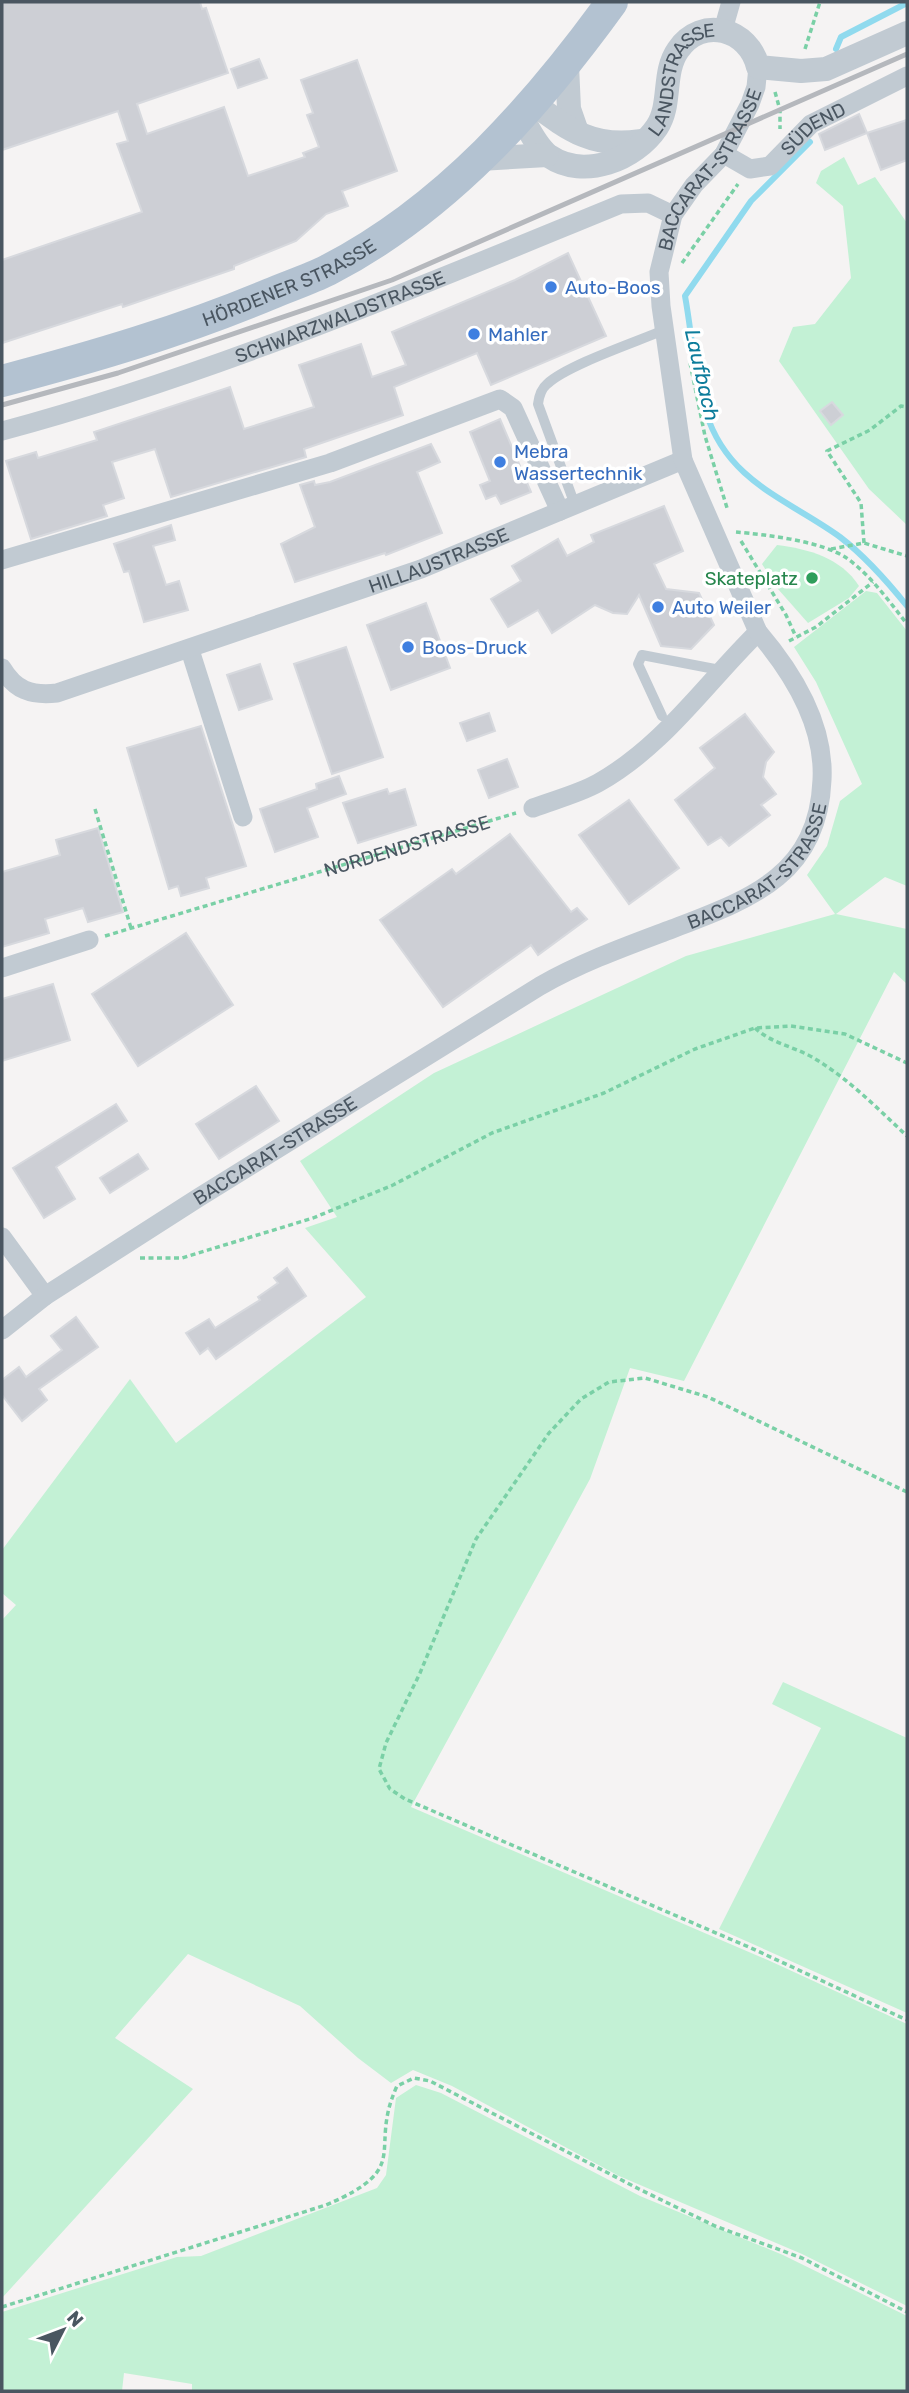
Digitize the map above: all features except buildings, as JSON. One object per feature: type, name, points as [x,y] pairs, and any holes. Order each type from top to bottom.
[{"type":"main road","name":"HÖRDENER STRASSE","points":[[2,381],[115,351],[223,313],[329,270],[390,230],[480,159],[528,111],[567,65],[612,2]]},
{"type":"street","points":[[723,30],[732,2]]},
{"type":"street","name":"LANDSTRASSE","points":[[547,155],[565,164],[583,167],[605,165],[645,140],[657,127],[664,113],[669,75],[676,53],[700,32],[723,30],[747,44],[766,68]]},
{"type":"street","points":[[766,68],[801,71],[826,69],[907,33]]},
{"type":"street","points":[[567,65],[569,108],[577,132]]},
{"type":"street","name":"BACCARAT-STRASSE","points":[[2,1331],[45,1296],[103,1259],[568,970],[745,901],[793,863],[815,825],[822,802],[823,762],[820,736],[808,708],[774,651],[758,632],[683,460],[664,330],[659,272],[673,215],[694,185],[724,154],[766,68]]},
{"type":"street","name":"SÜDEND","points":[[750,169],[770,166],[811,124],[907,76]]},
{"type":"street","points":[[480,159],[547,155],[528,111]]},
{"type":"street","name":"LANDSTRASSE","points":[[528,111],[595,141],[615,145],[645,140]]},
{"type":"street","points":[[724,154],[750,169]]},
{"type":"street","name":"SCHWARZWALDSTRASSE","points":[[2,431],[62,415],[340,318],[621,204],[648,202],[673,215]]},
{"type":"street","points":[[2,560],[330,463],[500,399],[513,408],[567,508]]},
{"type":"street","name":"HILLAUSTRASSE","points":[[2,668],[18,688],[43,695],[57,693],[190,650],[421,569],[683,460]]},
{"type":"street","points":[[533,808],[595,784],[635,759],[685,713],[720,670],[758,632]]},
{"type":"street","points":[[190,650],[243,817]]},
{"type":"street","points":[[2,968],[89,940]]},
{"type":"street","points":[[2,1237],[45,1296]]},
{"type":"lane","points":[[567,508],[538,404],[539,394],[547,384],[563,374],[664,330]]},
{"type":"lane","points":[[663,716],[638,664],[642,655],[720,670]]},
{"type":"path","points":[[801,71],[805,46],[820,2]]},
{"type":"path","points":[[766,68],[782,121],[778,138]]},
{"type":"path","points":[[679,276],[682,263],[715,212],[750,169]]},
{"type":"path","points":[[689,356],[705,436],[736,532],[786,615],[796,637],[816,627],[873,582]]},
{"type":"path","points":[[864,543],[861,503],[827,452],[870,430],[901,406],[907,407]]},
{"type":"path","points":[[736,532],[830,549],[848,559],[873,582],[907,624]]},
{"type":"path","points":[[830,549],[864,543],[907,556]]},
{"type":"path","name":"NORDENDSTRASSE","points":[[89,940],[533,808]]},
{"type":"path","points":[[95,809],[131,928]]},
{"type":"path","points":[[103,1259],[182,1258],[313,1217],[393,1185],[492,1133],[604,1093],[695,1049],[755,1028],[791,1026],[845,1034],[907,1063]]},
{"type":"path","points":[[755,1028],[765,1037],[810,1056],[850,1083],[907,1136]]},
{"type":"path","points":[[907,1492],[708,1397],[645,1378],[609,1382],[581,1399],[549,1433],[476,1539],[420,1673],[386,1742],[379,1769],[390,1789],[405,1799],[751,1948],[907,2020]]},
{"type":"path","points":[[2,2307],[326,2205],[354,2193],[379,2173],[384,2160],[390,2102],[397,2086],[414,2078],[430,2081],[715,2226],[802,2258],[907,2312]]},
{"type":"green space","points":[[844,157],[858,185],[875,177],[907,223],[907,525],[869,489],[779,361],[793,327],[815,324],[851,278],[843,206],[816,183],[821,171]]},
{"type":"green space","name":"Skateplatz","points":[[777,545],[823,556],[843,568],[859,586],[849,598],[808,623],[778,589],[762,564]]},
{"type":"green space","points":[[866,591],[877,593],[907,631],[907,886],[885,877],[836,914],[907,929],[907,984],[894,972],[684,1381],[630,1368],[590,1479],[411,1807],[770,1961],[907,2024],[907,2306],[802,2254],[619,2176],[452,2086],[413,2070],[391,2083],[358,2058],[300,2006],[188,1954],[115,2038],[193,2089],[2,2298],[2,1620],[16,1605],[2,1593],[2,1550],[130,1379],[176,1443],[366,1297],[305,1228],[337,1217],[300,1161],[434,1073],[686,956],[835,914],[807,875],[827,846],[840,801],[862,784],[816,682],[794,647]]},
{"type":"green space","points":[[783,1682],[907,1738],[907,2013],[719,1929],[821,1728],[772,1704]]},
{"type":"green space","points":[[416,2085],[441,2093],[640,2196],[783,2255],[907,2316],[907,2391],[192,2391],[192,2384],[124,2373],[122,2391],[2,2391],[2,2312],[177,2257],[201,2256],[377,2188],[386,2175],[396,2098]]},
{"type":"waterway","name":"Laufbach","points":[[836,49],[841,37],[907,3]]},
{"type":"waterway","name":"Laufbach","points":[[810,142],[751,201],[685,296],[699,384],[716,436],[744,473],[850,545],[907,606]]},
{"type":"railway","points":[[2,405],[118,373],[392,280],[907,54]]},
{"type":"place","name":"Auto-Boos","points":[[551,287]]},
{"type":"place","name":"Mahler","points":[[474,334]]},
{"type":"place","name":"Mebra Wassertechnik","points":[[500,462]]},
{"type":"place","name":"Skateplatz","points":[[812,578]]},
{"type":"place","name":"Auto Weiler","points":[[658,607]]},
{"type":"place","name":"Boos-Druck","points":[[408,647]]}]
